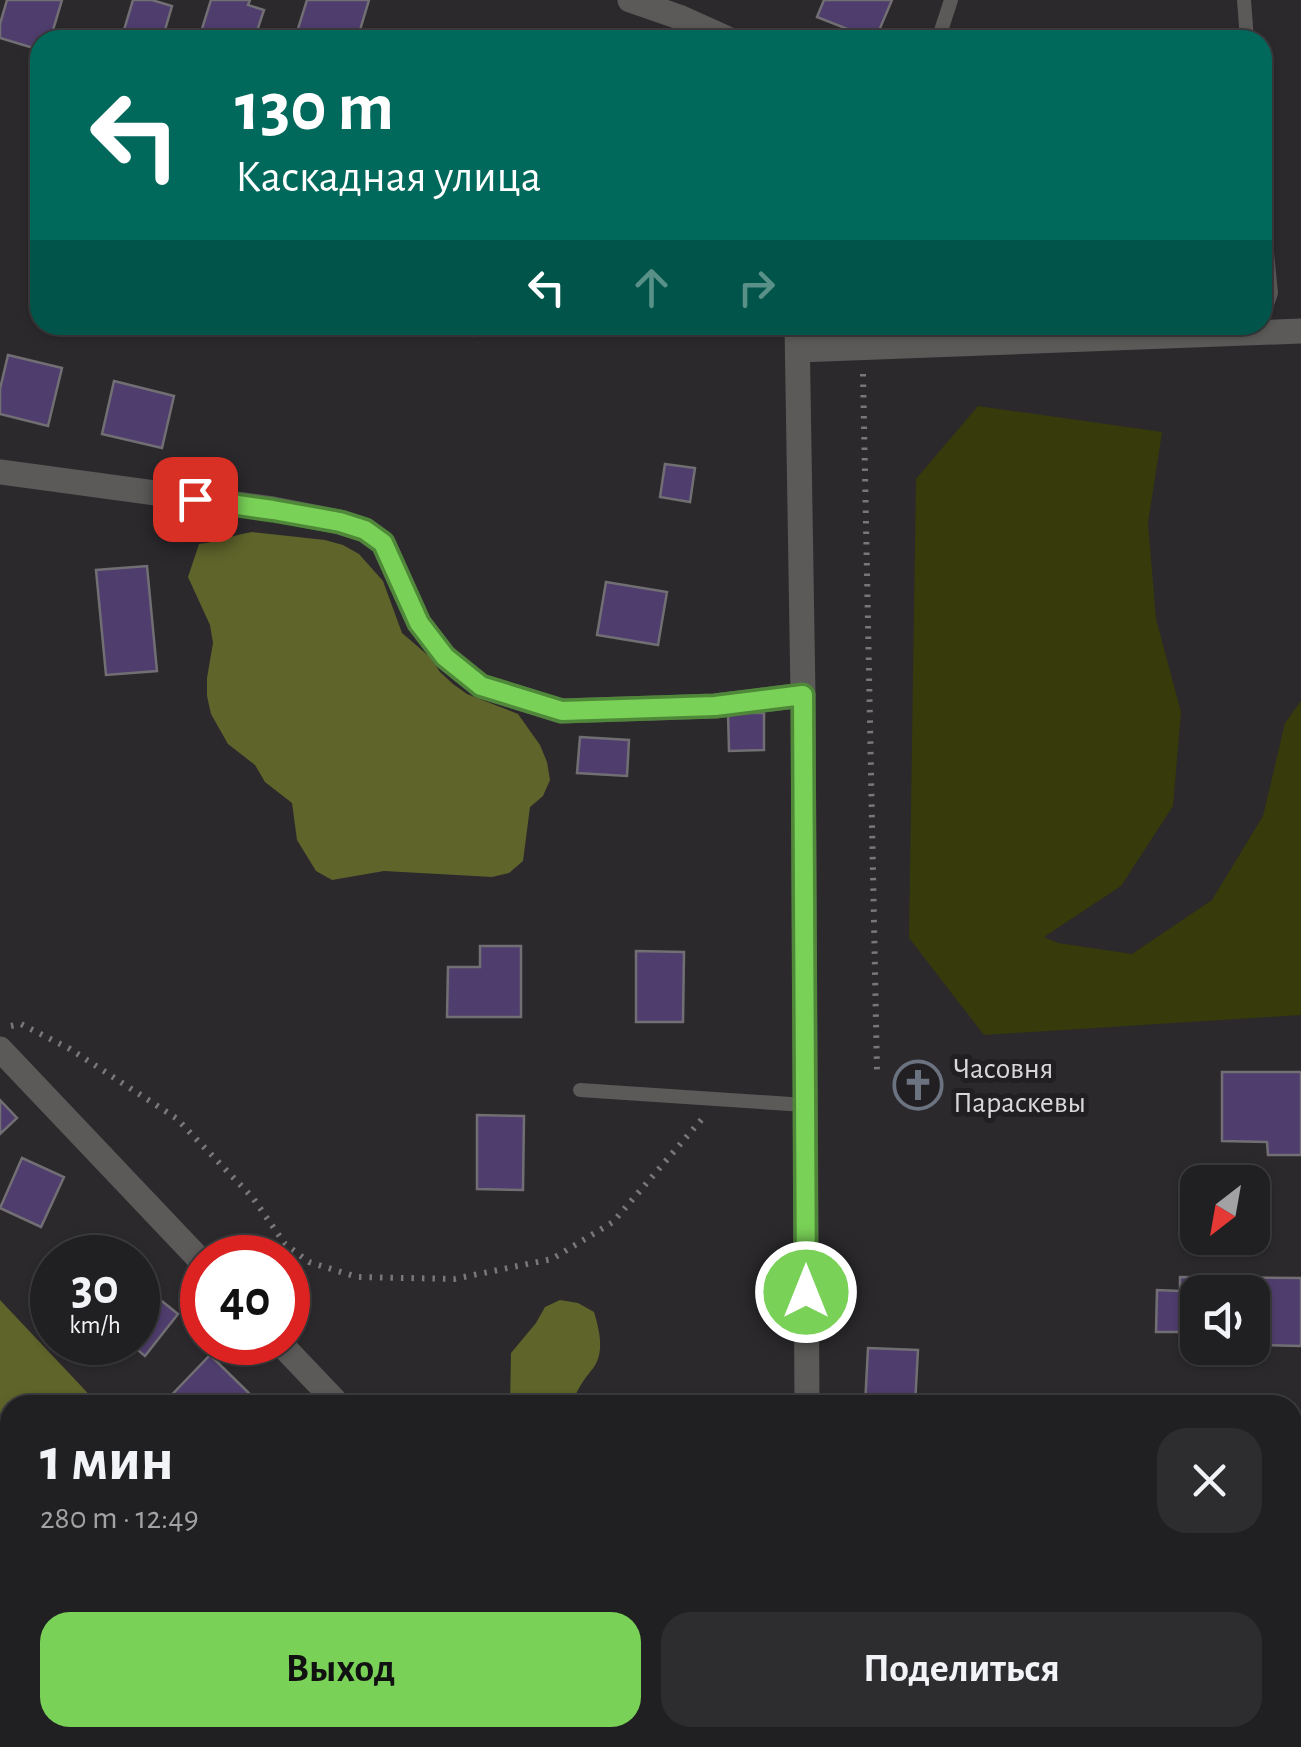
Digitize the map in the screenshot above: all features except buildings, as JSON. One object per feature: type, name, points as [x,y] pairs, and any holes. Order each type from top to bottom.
[{"type":"street","points":[[630,0],[707,30]]},
{"type":"street","points":[[1272,328],[1301,332]]},
{"type":"street","points":[[806,1395],[797,338],[862,348],[1097,335]]},
{"type":"street","points":[[0,472],[273,510],[365,530],[383,543],[419,623],[445,657],[481,686],[562,711],[715,706],[803,695]]},
{"type":"street","points":[[0,1049],[180,1239]]},
{"type":"street","points":[[301,1365],[329,1395]]},
{"type":"lane","points":[[941,30],[951,0]]},
{"type":"lane","points":[[1244,0],[1247,30]]},
{"type":"lane","points":[[580,1090],[805,1105]]},
{"type":"path","points":[[862,348],[878,1072]]},
{"type":"path","points":[[0,1029],[21,1024],[70,1049],[176,1118],[253,1198],[285,1244],[310,1262],[357,1276],[454,1279],[552,1259],[613,1222],[719,1100]]},
{"type":"green space","points":[[978,406],[1162,432],[1148,523],[1156,619],[1181,712],[1173,806],[1121,886],[1044,937],[1058,943],[1132,954],[1212,900],[1263,816],[1285,723],[1301,701],[1301,1015],[984,1035],[909,938],[916,479]]},
{"type":"green space","points":[[252,532],[325,540],[359,554],[383,581],[402,633],[430,657],[440,672],[467,694],[518,714],[540,745],[550,780],[543,796],[530,807],[523,861],[509,873],[492,877],[384,871],[332,880],[316,871],[297,840],[292,803],[228,744],[211,714],[207,696],[213,643],[210,625],[188,577],[199,544]]},
{"type":"green space","points":[[0,1300],[30,1332],[30,1365],[61,1365],[90,1395],[0,1395]]},
{"type":"green space","points":[[560,1300],[578,1303],[594,1312],[600,1347],[597,1361],[577,1395],[510,1395],[511,1353],[545,1307]]},
{"type":"place","name":"Часовня Параскевы","points":[[918,1085]]},
{"type":"route","points":[[195,499],[340,522],[365,530],[383,543],[419,623],[445,657],[481,686],[562,711],[715,706],[803,695],[806,1292]]}]
